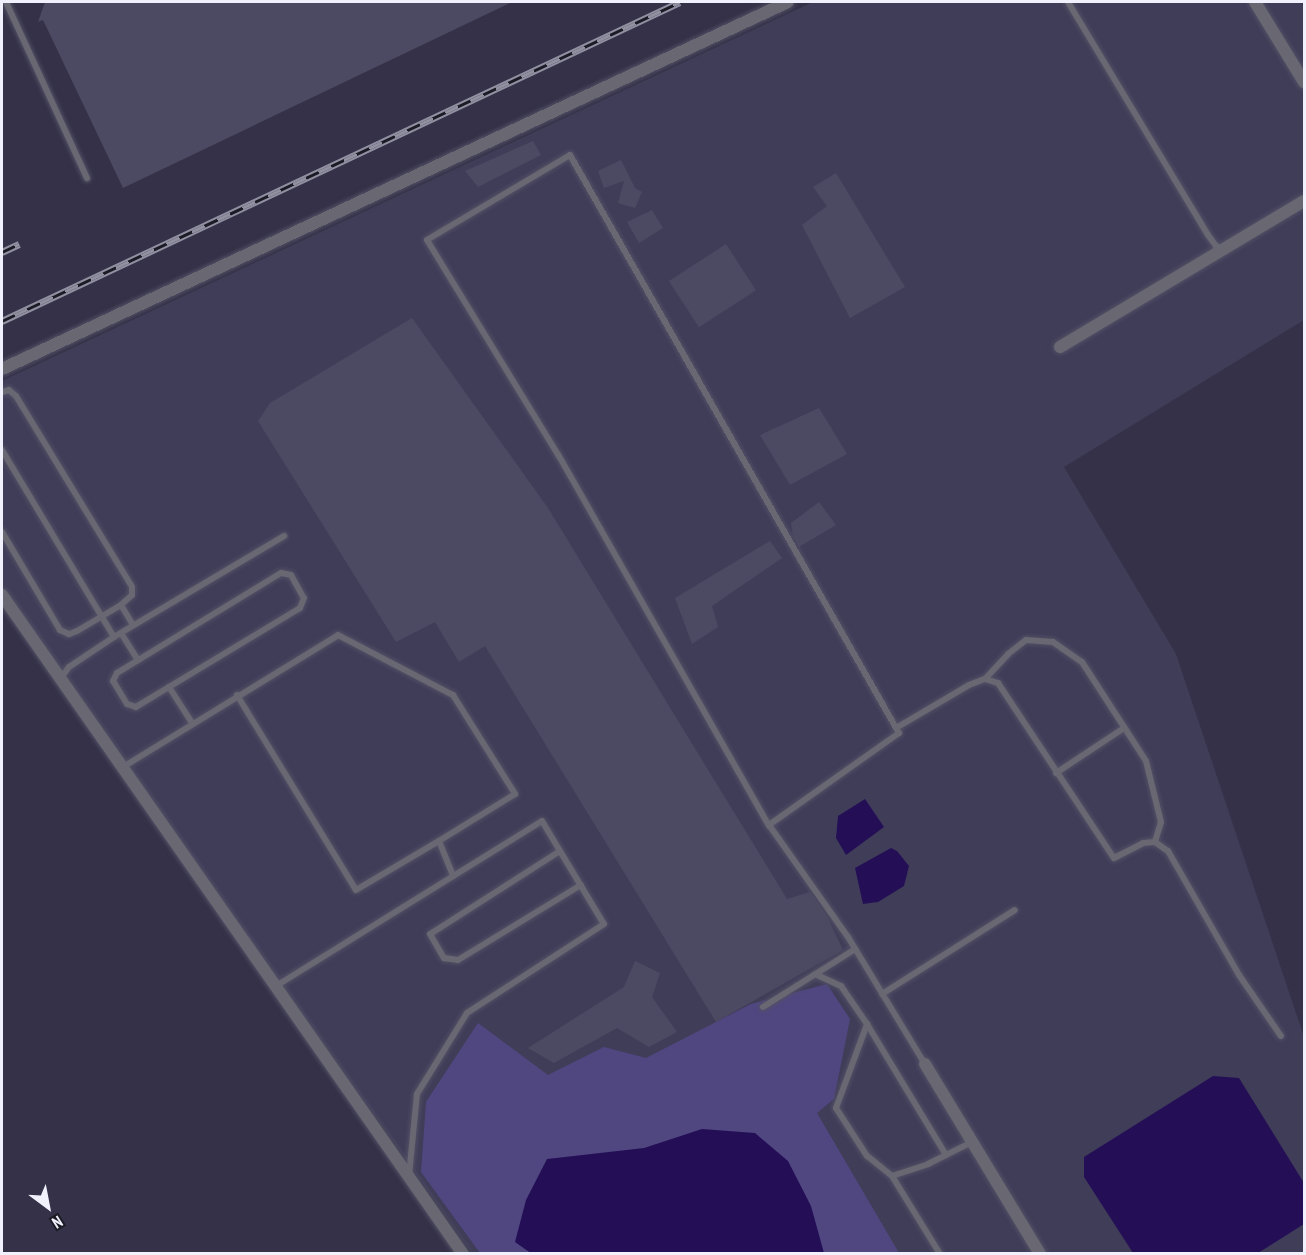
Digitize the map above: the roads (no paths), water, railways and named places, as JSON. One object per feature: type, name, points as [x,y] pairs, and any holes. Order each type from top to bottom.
[{"type":"street","points":[[2,369],[788,2]]},
{"type":"street","points":[[1255,2],[1305,82]]},
{"type":"street","points":[[1060,347],[1305,201]]},
{"type":"street","points":[[2,595],[463,1254]]},
{"type":"street","points":[[925,1064],[1040,1254]]},
{"type":"lane","points":[[6,2],[87,178]]},
{"type":"lane","points":[[1068,2],[1208,235],[1216,246],[1225,249]]},
{"type":"lane","points":[[768,825],[899,734],[570,155],[427,240],[560,456],[768,825],[855,949],[925,1064]]},
{"type":"lane","points":[[2,392],[9,390],[16,396],[132,587],[132,595],[102,617],[69,634],[60,630],[2,532]]},
{"type":"lane","points":[[2,450],[114,637]]},
{"type":"lane","points":[[60,679],[69,667],[114,637],[284,536]]},
{"type":"lane","points":[[280,573],[291,576],[304,598],[300,608],[169,687],[136,707],[127,704],[113,681],[117,673],[280,573]]},
{"type":"lane","points":[[121,605],[133,625]]},
{"type":"lane","points":[[121,633],[138,660]]},
{"type":"lane","points":[[123,767],[237,695],[338,635],[453,695],[515,794],[356,890],[237,695]]},
{"type":"lane","points":[[896,728],[969,685],[986,679],[1008,654],[1026,640],[1053,642],[1082,662],[1146,761],[1161,822],[1155,842]]},
{"type":"lane","points":[[986,679],[998,684],[1114,858],[1143,843],[1155,842],[1168,851],[1239,975],[1281,1036]]},
{"type":"lane","points":[[169,687],[192,723]]},
{"type":"lane","points":[[1056,773],[1124,728]]},
{"type":"lane","points":[[276,986],[542,821],[604,924],[467,1013],[417,1094],[409,1176]]},
{"type":"lane","points":[[439,841],[453,876]]},
{"type":"lane","points":[[560,851],[430,934],[444,958],[458,960],[581,885]]},
{"type":"lane","points":[[882,994],[1015,910]]},
{"type":"lane","points":[[763,1007],[855,949]]},
{"type":"lane","points":[[814,974],[841,986],[867,1024],[946,1155]]},
{"type":"lane","points":[[867,1024],[836,1108],[867,1156],[892,1176],[939,1254]]},
{"type":"lane","points":[[892,1176],[972,1142]]},
{"type":"railway","points":[[2,321],[680,2]]},
{"type":"railway","points":[[2,252],[19,244]]}]
